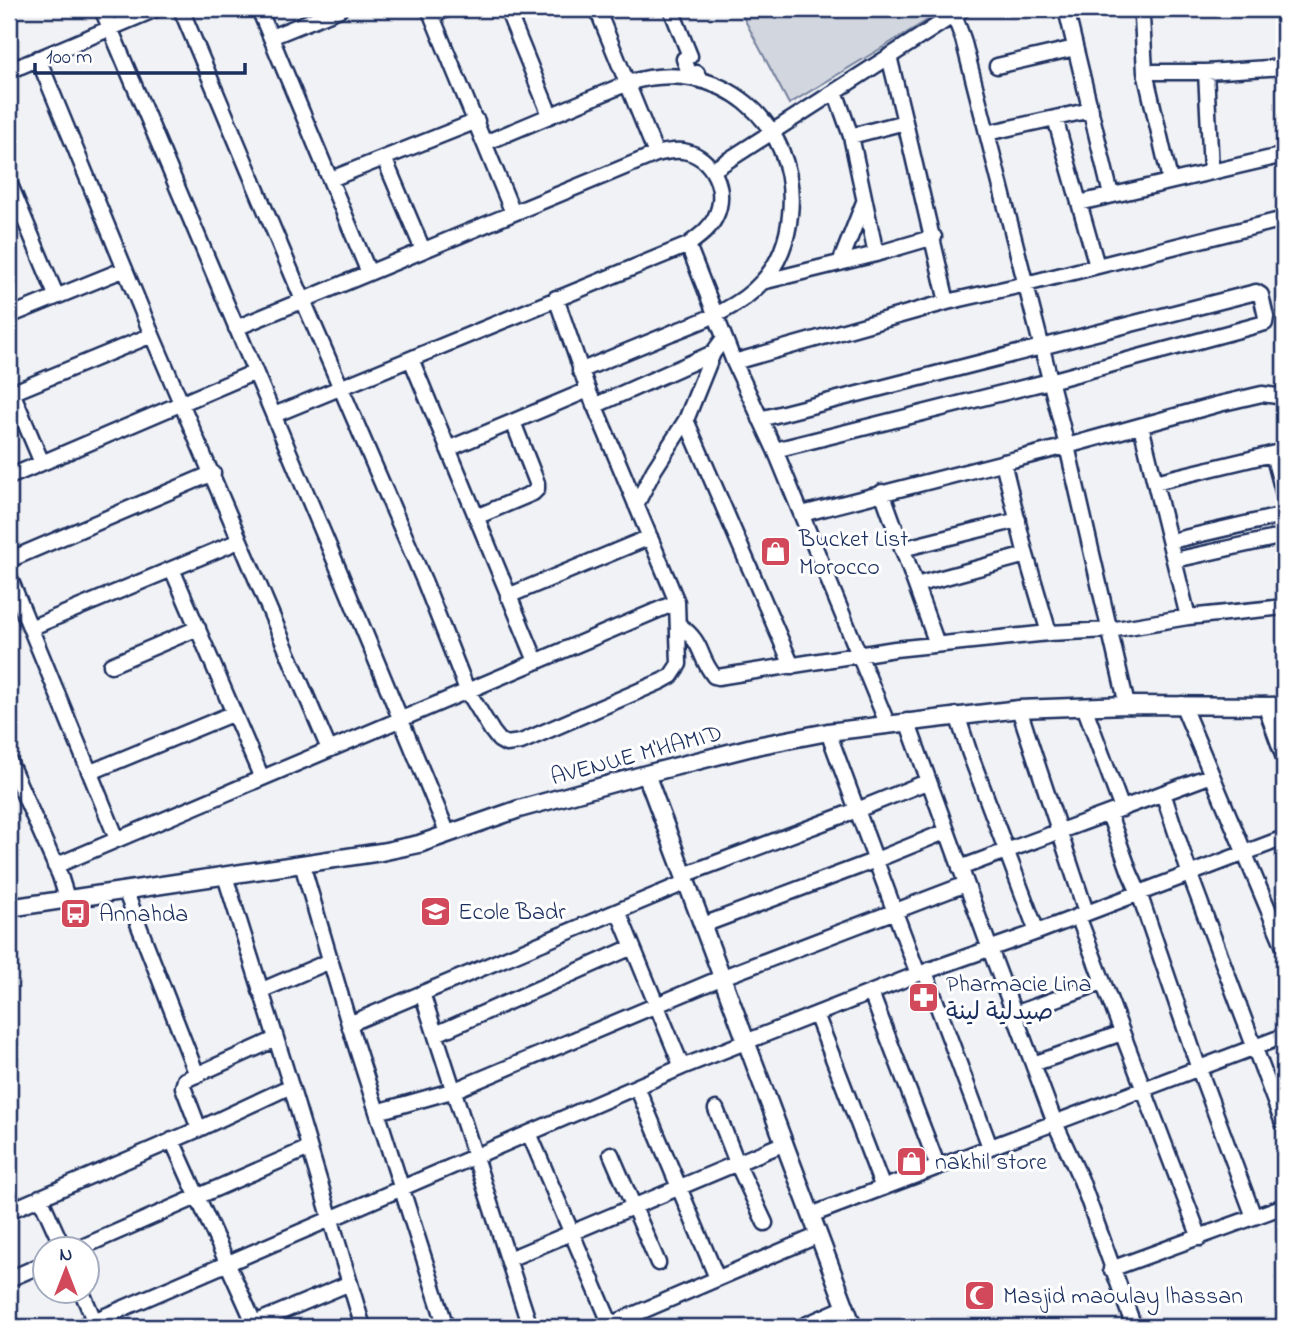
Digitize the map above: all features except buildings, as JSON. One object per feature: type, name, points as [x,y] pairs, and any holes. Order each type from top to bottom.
[{"type":"street","points":[[102,9],[448,834]]},
{"type":"street","points":[[9,71],[156,9]]},
{"type":"street","points":[[181,9],[425,583],[467,690],[499,740],[506,744],[521,741],[671,676],[679,664],[677,601],[580,371],[556,298]]},
{"type":"street","points":[[259,9],[369,273]]},
{"type":"street","points":[[271,37],[340,9]]},
{"type":"street","points":[[447,9],[431,12],[513,213]]},
{"type":"street","points":[[507,9],[550,115]]},
{"type":"street","points":[[597,9],[656,154]]},
{"type":"street","points":[[671,9],[690,56],[684,59],[690,75],[696,72],[699,80]]},
{"type":"street","points":[[1066,9],[1111,195]]},
{"type":"street","points":[[1146,9],[1142,17],[1145,72],[1170,180]]},
{"type":"street","points":[[713,170],[889,56],[949,13],[963,39],[1067,446],[1127,705]]},
{"type":"street","points":[[997,66],[1075,48]]},
{"type":"street","points":[[889,56],[934,237],[947,302]]},
{"type":"street","points":[[38,58],[181,404],[213,473],[239,541],[329,748]]},
{"type":"street","points":[[1145,72],[1206,72],[1284,67]]},
{"type":"street","points":[[1206,72],[1211,170]]},
{"type":"street","points":[[485,143],[628,83],[666,75],[720,86],[740,97],[773,132],[786,158],[792,202],[786,240],[775,265],[762,282],[741,300],[716,315],[580,371]]},
{"type":"street","points":[[835,91],[851,136],[876,254]]},
{"type":"street","points":[[987,133],[1091,110]]},
{"type":"street","points":[[1055,118],[1097,266]]},
{"type":"street","points":[[331,179],[477,121]]},
{"type":"street","points":[[851,136],[905,122]]},
{"type":"street","points":[[236,328],[656,154],[684,151],[703,160],[713,170],[720,189],[717,214],[708,228],[688,244],[274,415]]},
{"type":"street","points":[[1079,203],[1284,155]]},
{"type":"street","points":[[384,158],[423,250]]},
{"type":"street","points":[[9,182],[56,295]]},
{"type":"street","points":[[840,263],[864,202]]},
{"type":"street","points":[[734,362],[947,302],[1284,219]]},
{"type":"street","points":[[762,282],[934,237]]},
{"type":"street","points":[[688,244],[724,338],[775,450],[887,723]]},
{"type":"street","points":[[9,316],[125,268]]},
{"type":"street","points":[[760,419],[1256,292],[1261,295],[1265,323],[1050,381],[775,450]]},
{"type":"street","points":[[42,463],[10,393],[152,335]]},
{"type":"street","points":[[636,505],[654,470],[686,420],[713,353],[724,338]]},
{"type":"street","points":[[594,406],[713,353]]},
{"type":"street","points":[[411,359],[536,661]]},
{"type":"street","points":[[9,477],[255,372]]},
{"type":"street","points":[[449,449],[588,390]]},
{"type":"street","points":[[802,514],[1262,394],[1284,397]]},
{"type":"street","points":[[686,420],[792,666]]},
{"type":"street","points":[[476,517],[537,489],[513,422]]},
{"type":"street","points":[[1141,426],[1188,617]]},
{"type":"street","points":[[1155,482],[1279,453],[1284,495]]},
{"type":"street","points":[[1003,461],[1049,633]]},
{"type":"street","points":[[9,560],[213,473]]},
{"type":"street","points":[[882,492],[937,644]]},
{"type":"street","points":[[1171,541],[1284,514]]},
{"type":"street","points":[[902,549],[1018,520]]},
{"type":"street","points":[[1175,560],[1284,536]]},
{"type":"street","points":[[508,596],[650,537]]},
{"type":"street","points":[[30,628],[239,541]]},
{"type":"street","points":[[916,585],[1026,555]]},
{"type":"street","points":[[172,569],[261,776]]},
{"type":"street","points":[[9,576],[117,839]]},
{"type":"street","points":[[55,866],[677,601]]},
{"type":"street","points":[[679,625],[695,637],[714,676],[937,644],[1110,630],[1188,617],[1284,607]]},
{"type":"street","points":[[111,665],[198,628]]},
{"type":"street","points":[[1182,704],[1284,947]]},
{"type":"street","name":"AVENUE M'HAMID","points":[[9,908],[419,844],[519,809],[646,774],[756,746],[828,732],[1019,709],[1182,704],[1284,706]]},
{"type":"street","points":[[1265,705],[1284,758]]},
{"type":"street","points":[[1084,706],[1130,873],[1254,1217]]},
{"type":"street","points":[[1019,709],[1061,831],[1103,982],[1199,1238]]},
{"type":"street","points":[[91,772],[234,713]]},
{"type":"street","points":[[957,715],[1037,932]]},
{"type":"street","points":[[907,721],[989,949],[1055,1123],[1082,1180],[1111,1269],[1134,1327]]},
{"type":"street","points":[[828,732],[895,912],[922,973],[990,1147]]},
{"type":"street","points":[[9,761],[55,866],[66,898]]},
{"type":"street","points":[[646,774],[853,1327]]},
{"type":"street","points":[[960,868],[1212,775]]},
{"type":"street","points":[[349,1024],[618,911],[686,879],[929,781]]},
{"type":"street","points":[[1163,793],[1190,875],[1284,1126]]},
{"type":"street","points":[[703,925],[947,831]]},
{"type":"street","points":[[80,1327],[96,1324],[473,1156],[682,1067],[922,973],[1284,838]]},
{"type":"street","points":[[302,864],[349,1024],[446,1327]]},
{"type":"street","points":[[225,876],[363,1327]]},
{"type":"street","points":[[377,1112],[455,1090],[723,977],[966,884]]},
{"type":"street","points":[[125,890],[197,1074]]},
{"type":"street","points":[[618,911],[682,1067]]},
{"type":"street","points":[[436,1034],[632,947]]},
{"type":"street","points":[[260,991],[330,961]]},
{"type":"street","points":[[1014,1014],[1103,982]]},
{"type":"street","points":[[422,993],[530,1327]]},
{"type":"street","points":[[871,993],[938,1167]]},
{"type":"street","points":[[816,1014],[883,1188]]},
{"type":"street","points":[[1033,1064],[1122,1033]]},
{"type":"street","points":[[811,1215],[1284,1036]]},
{"type":"street","points":[[199,1129],[183,1087],[185,1080],[276,1039]]},
{"type":"street","points":[[9,1211],[291,1086]]},
{"type":"street","points":[[637,1087],[718,1278]]},
{"type":"street","points":[[716,1109],[765,1223]]},
{"type":"street","points":[[529,1133],[608,1326],[819,1235]]},
{"type":"street","points":[[172,1140],[252,1326],[350,1283]]},
{"type":"street","points":[[509,1259],[785,1143]]},
{"type":"street","points":[[102,1238],[309,1148]]},
{"type":"street","points":[[611,1154],[658,1264]]},
{"type":"street","points":[[40,1197],[57,1234]]},
{"type":"street","points":[[1111,1269],[1284,1206]]},
{"type":"street","points":[[9,1279],[32,1269]]},
{"type":"street","points":[[87,1304],[96,1324]]},
{"type":"street","points":[[803,1327],[846,1308]]},
{"type":"shaded area","points":[[739,9],[925,9],[931,18],[789,104]]},
{"type":"place","name":"Bucket List Morocco","points":[[776,552]]},
{"type":"place","name":"Ecole Badr","points":[[435,911]]},
{"type":"place","name":"Annahda","points":[[76,913]]},
{"type":"place","name":"Pharmacie Lina صيدلية لينة","points":[[923,997]]},
{"type":"place","name":"nakhil store","points":[[912,1161]]},
{"type":"place","name":"Masjid maoulay lhassan","points":[[980,1295]]}]
